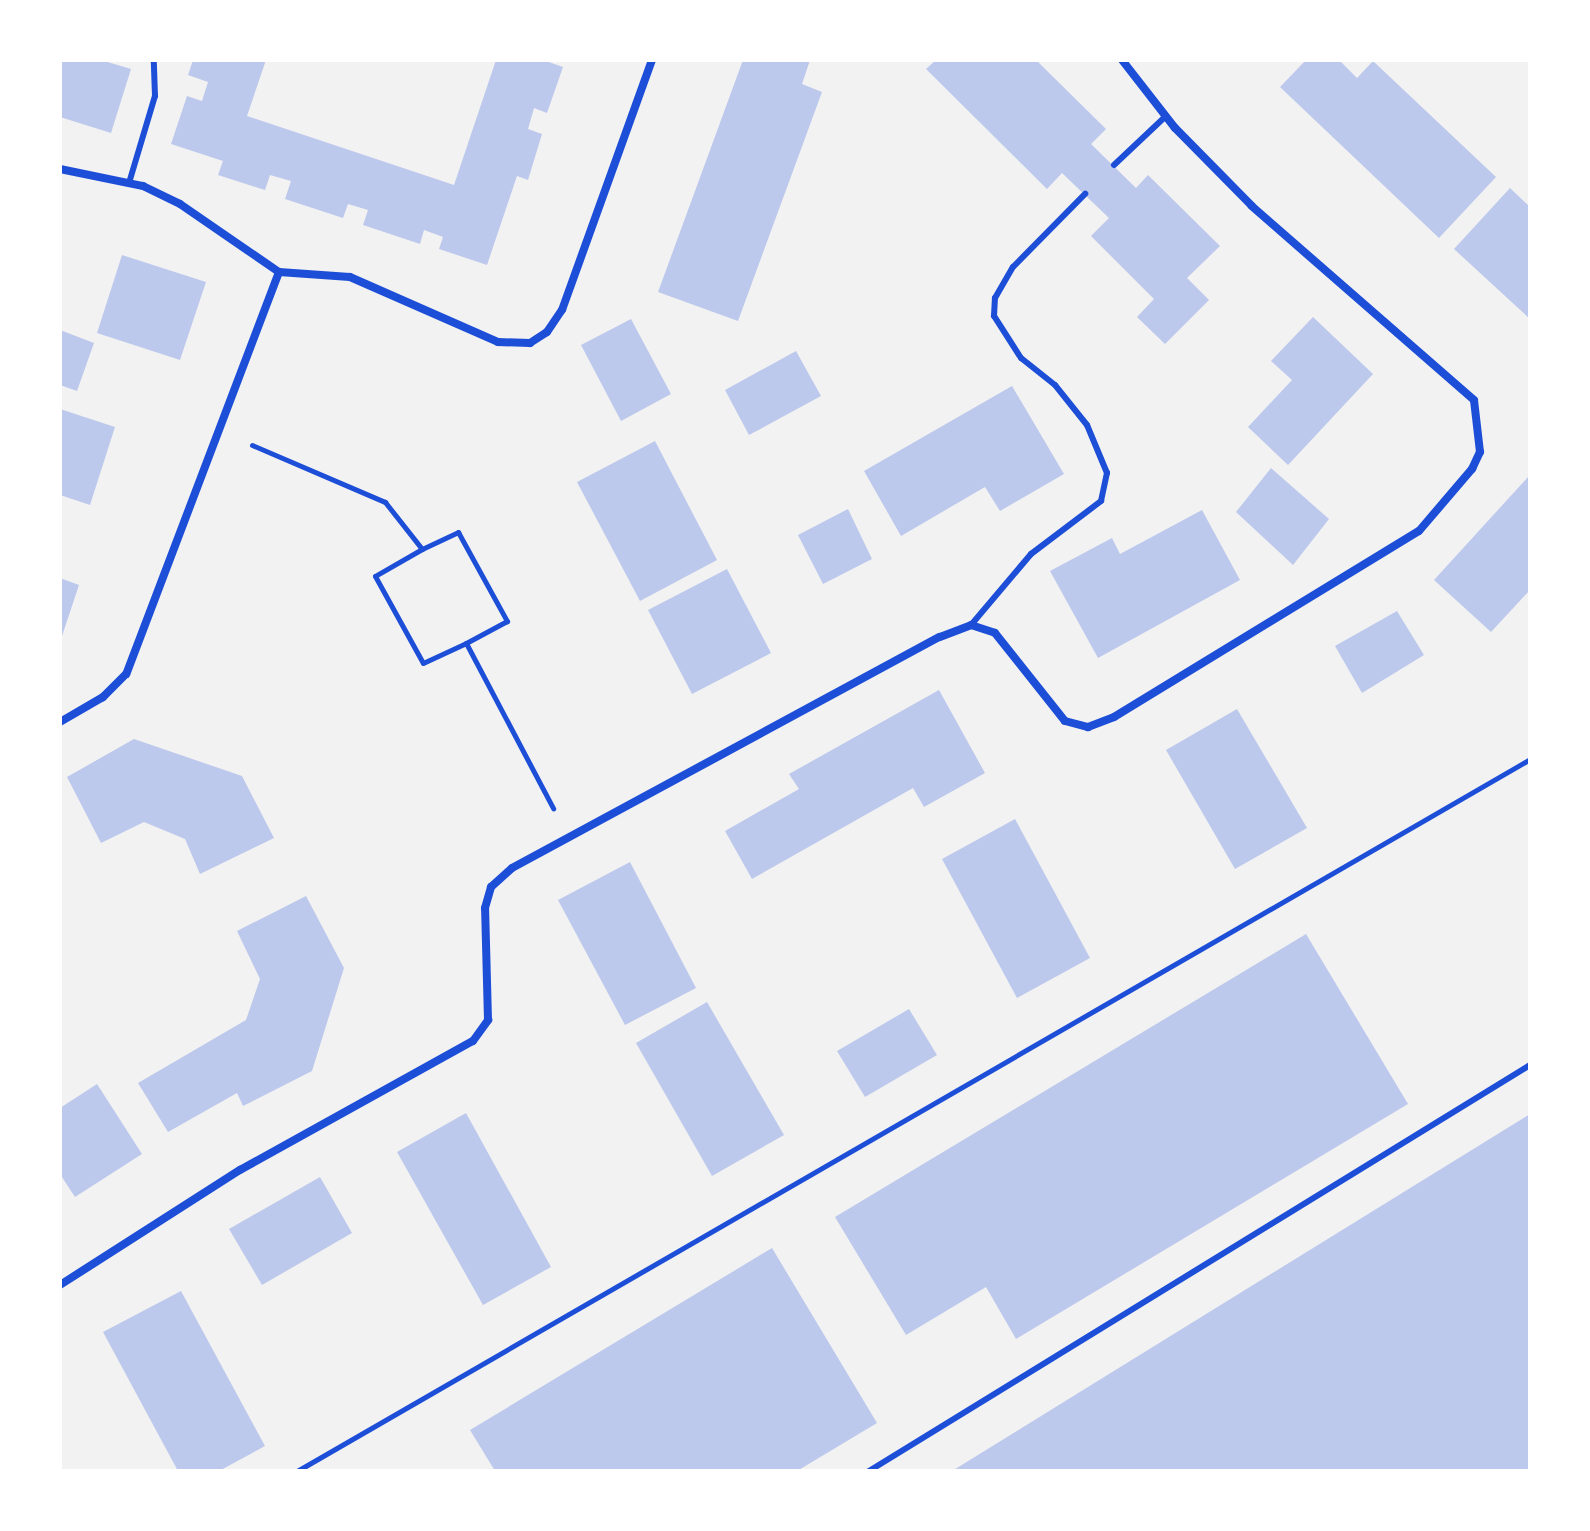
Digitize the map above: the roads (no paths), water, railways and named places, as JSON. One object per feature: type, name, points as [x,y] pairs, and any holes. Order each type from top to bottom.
[{"type":"street","points":[[60,169],[129,183],[180,204],[279,272],[350,277],[498,342],[530,343],[539,338],[562,310],[652,60]]},
{"type":"street","points":[[60,1285],[240,1170],[473,1041],[488,1020],[485,908],[491,887],[512,868],[971,625],[995,633],[1010,647],[1041,697],[1065,721],[1088,727],[1114,717],[1419,531],[1472,469],[1480,452],[1474,400],[1252,206],[1166,116],[1122,60]]},
{"type":"street","points":[[60,722],[103,697],[126,674],[279,272]]},
{"type":"lane","points":[[129,183],[155,96],[154,60]]},
{"type":"lane","points":[[1114,165],[1166,116]]},
{"type":"lane","points":[[971,625],[1031,554],[1101,501],[1107,473],[1087,425],[1055,385],[1021,358],[994,316],[995,298],[1013,267],[1085,194]]},
{"type":"lane","points":[[869,1471],[1530,1065]]}]
